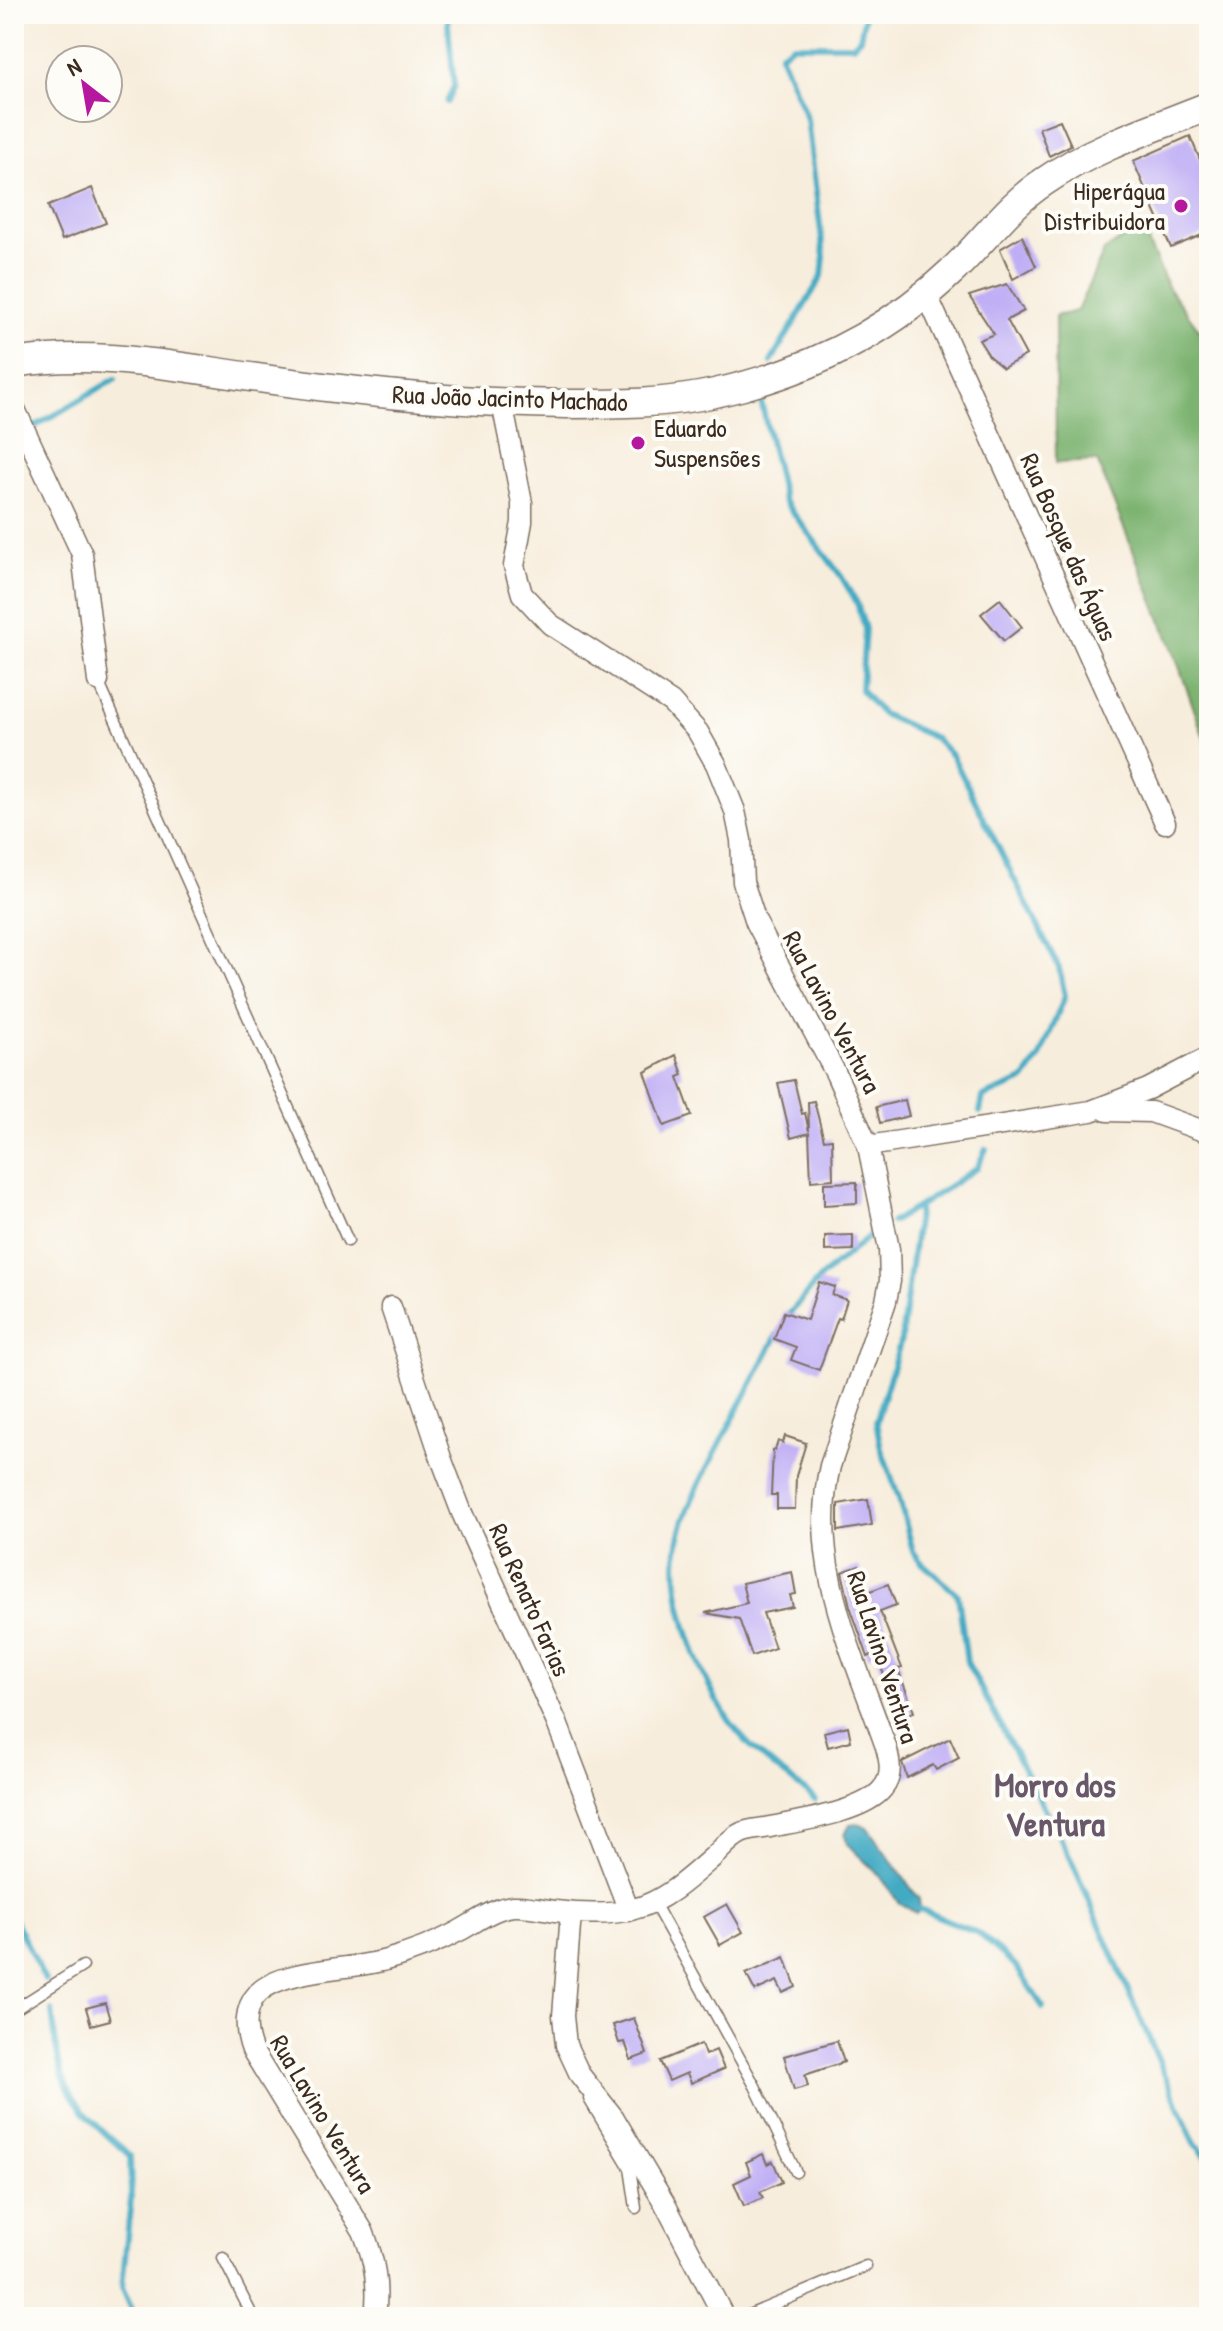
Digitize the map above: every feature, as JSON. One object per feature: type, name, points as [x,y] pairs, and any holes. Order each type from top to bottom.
[{"type":"main road","name":"Rua João Jacinto Machado","points":[[14,363],[103,358],[334,389],[502,403],[652,403],[742,387],[810,364],[860,341],[906,312],[953,270],[1010,208],[1046,180],[1105,149],[1209,106]]},
{"type":"street","name":"Rua Bosque das Águas","points":[[926,293],[1165,823]]},
{"type":"street","name":"Rua Lavino Ventura","points":[[375,2317],[377,2278],[370,2248],[324,2166],[252,2050],[247,2029],[250,2005],[263,1990],[281,1980],[406,1955],[438,1942],[499,1909],[522,1906],[571,1913],[629,1911],[654,1903],[690,1878],[739,1834],[856,1805],[876,1795],[888,1779],[890,1767],[886,1747],[834,1598],[824,1538],[824,1493],[830,1466],[890,1281],[889,1249],[868,1146],[842,1086],[756,922],[743,882],[741,840],[735,811],[716,764],[698,732],[681,711],[659,692],[550,624],[522,594],[514,566],[522,503],[502,403]]},
{"type":"street","points":[[14,407],[82,554],[98,681]]},
{"type":"street","points":[[1091,1111],[1148,1089],[1209,1057]]},
{"type":"street","points":[[868,1146],[1091,1111],[1151,1112],[1170,1116],[1209,1133]]},
{"type":"street","name":"Rua Renato Farias","points":[[391,1307],[462,1513],[557,1723],[629,1911]]},
{"type":"street","points":[[571,1913],[563,2024],[565,2039],[576,2068],[614,2118],[658,2192],[724,2317]]},
{"type":"lane","points":[[98,681],[348,1241]]},
{"type":"lane","points":[[654,1903],[755,2086],[796,2172]]},
{"type":"lane","points":[[14,2010],[83,1966]]},
{"type":"lane","points":[[576,2068],[588,2098],[630,2168],[636,2208]]},
{"type":"lane","points":[[223,2258],[253,2317]]},
{"type":"lane","points":[[744,2317],[866,2266]]},
{"type":"green space","points":[[1141,226],[1169,289],[1209,343],[1209,752],[1175,655],[1097,461],[1056,463],[1055,316],[1077,311],[1104,251]]},
{"type":"water","points":[[850,1824],[867,1827],[919,1899],[920,1909],[916,1913],[898,1902],[881,1877],[847,1844],[845,1834]]},
{"type":"building","points":[[1060,120],[1071,145],[1049,156],[1039,128]]},
{"type":"building","name":"Hiperágua Distribuidora","points":[[1190,136],[1209,181],[1209,232],[1171,248],[1133,161]]},
{"type":"building","points":[[92,188],[106,223],[62,240],[48,206]]},
{"type":"building","points":[[1022,236],[1036,266],[1013,279],[1000,249]]},
{"type":"building","points":[[1007,284],[1024,311],[1007,320],[1026,355],[1003,368],[990,357],[979,340],[994,334],[969,296]]},
{"type":"building","points":[[1000,599],[1022,627],[1004,641],[981,614]]},
{"type":"building","points":[[676,1055],[683,1075],[678,1077],[692,1116],[664,1126],[645,1072]]},
{"type":"building","points":[[794,1080],[809,1131],[808,1102],[814,1101],[824,1140],[832,1139],[833,1179],[811,1181],[809,1133],[791,1138],[778,1083]]},
{"type":"building","points":[[905,1100],[909,1116],[880,1123],[876,1107]]},
{"type":"building","points":[[857,1182],[857,1203],[824,1205],[824,1183]]},
{"type":"building","points":[[853,1235],[853,1250],[825,1251],[825,1236]]},
{"type":"building","points":[[819,1282],[835,1287],[832,1295],[847,1300],[819,1370],[791,1360],[796,1347],[774,1339],[784,1312],[807,1320]]},
{"type":"building","points":[[785,1436],[806,1443],[796,1476],[795,1509],[777,1509],[777,1495],[771,1495],[773,1450],[778,1441],[783,1443]]},
{"type":"building","points":[[868,1499],[872,1525],[838,1531],[838,1504]]},
{"type":"building","points":[[859,1566],[868,1592],[888,1584],[896,1605],[880,1611],[902,1668],[898,1669],[914,1712],[899,1717],[876,1653],[868,1657],[850,1606],[842,1572]]},
{"type":"building","points":[[792,1572],[796,1594],[790,1595],[793,1607],[763,1613],[775,1648],[752,1656],[739,1619],[705,1613],[747,1603],[742,1583]]},
{"type":"building","points":[[848,1726],[851,1741],[828,1747],[824,1732]]},
{"type":"building","points":[[950,1738],[959,1758],[936,1770],[933,1765],[907,1778],[902,1762]]},
{"type":"building","points":[[727,1904],[743,1932],[720,1945],[704,1917]]},
{"type":"building","points":[[785,1957],[796,1987],[783,1993],[777,1981],[755,1991],[746,1974]]},
{"type":"building","points":[[105,2003],[110,2020],[91,2025],[86,2008]]},
{"type":"building","points":[[634,2018],[647,2054],[631,2060],[625,2042],[619,2043],[613,2025]]},
{"type":"building","points":[[837,2041],[844,2062],[805,2075],[808,2086],[794,2090],[784,2056]]},
{"type":"building","points":[[701,2044],[705,2055],[716,2050],[724,2069],[691,2083],[687,2073],[669,2081],[660,2061]]},
{"type":"building","points":[[763,2154],[767,2164],[773,2161],[782,2182],[760,2192],[763,2198],[744,2206],[734,2183],[751,2175],[746,2162]]},
{"type":"waterway","points":[[447,14],[454,86],[447,102]]},
{"type":"waterway","points":[[771,362],[822,276],[824,257],[807,119],[780,54],[793,45],[853,45],[860,38],[865,14]]},
{"type":"waterway","points":[[34,427],[115,379]]},
{"type":"waterway","points":[[761,401],[784,501],[841,576],[857,603],[865,629],[861,690],[882,714],[935,738],[953,757],[1059,968],[1065,996],[1040,1057],[1024,1080],[983,1097],[980,1112]]},
{"type":"waterway","points":[[986,1149],[977,1168],[919,1206],[901,1340],[876,1422],[881,1448],[913,1551],[958,1595],[967,1662],[1071,1859],[1194,2142],[1209,2160]]},
{"type":"waterway","points":[[892,1222],[919,1206]]},
{"type":"waterway","points":[[786,1318],[820,1278],[876,1230]]},
{"type":"waterway","points":[[777,1335],[689,1507],[679,1538],[676,1561],[678,1586],[690,1639],[711,1690],[724,1712],[755,1750],[815,1799]]},
{"type":"waterway","points":[[920,1909],[978,1933],[1015,1965],[1043,2007]]},
{"type":"waterway","points":[[14,1919],[45,1980]]},
{"type":"waterway","points":[[52,2011],[59,2062],[69,2091],[87,2115],[130,2156],[131,2198],[122,2287],[135,2317]]},
{"type":"place","name":"Hiperágua Distribuidora","points":[[1181,206]]},
{"type":"place","name":"Eduardo Suspensões","points":[[638,443]]},
{"type":"district","name":"Morro dos Ventura","points":[[1055,1804]]}]
